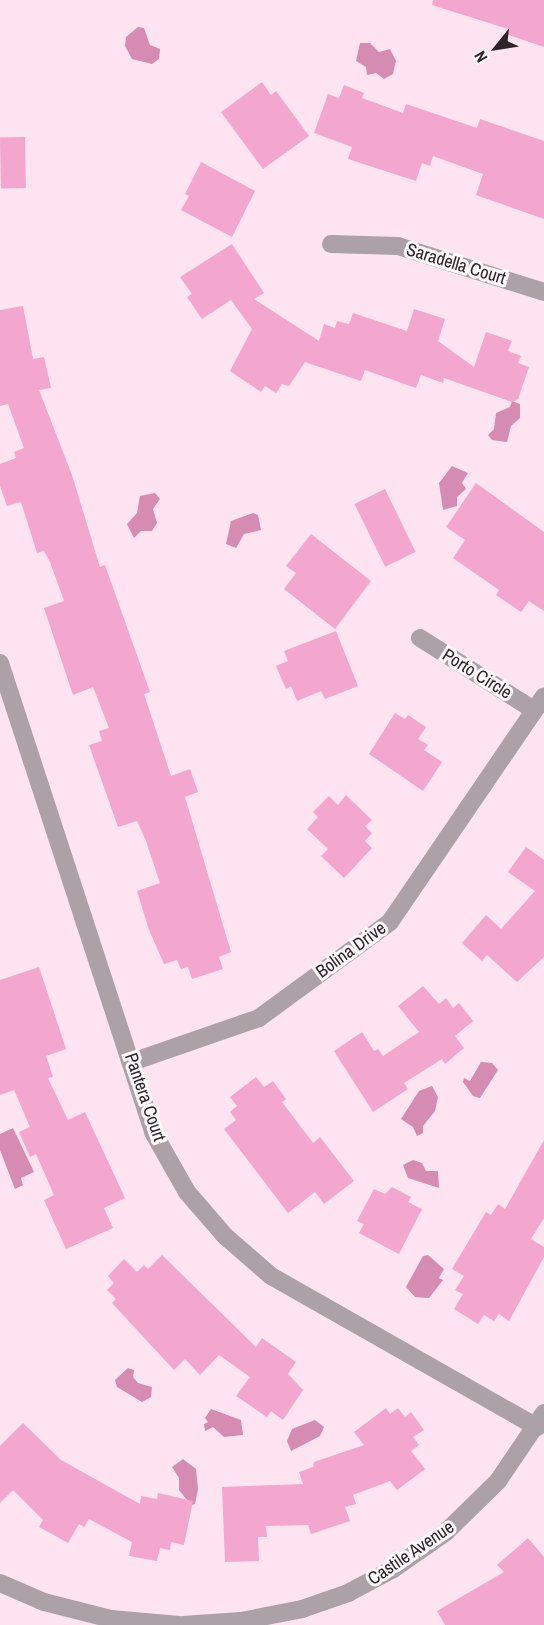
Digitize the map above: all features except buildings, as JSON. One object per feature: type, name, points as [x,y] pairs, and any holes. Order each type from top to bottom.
[{"type":"street","name":"Saradella Court","points":[[331,244],[398,246],[544,292]]},
{"type":"street","name":"Porto Circle","points":[[420,638],[539,703]]},
{"type":"street","name":"Pantera Court","points":[[0,663],[153,1132],[187,1192],[225,1236],[271,1276],[541,1420]]},
{"type":"street","name":"Bolina Drive","points":[[132,1062],[259,1018],[390,922],[539,703]]},
{"type":"street","name":"Castile Avenue","points":[[183,1625],[304,1617],[393,1569],[446,1532],[498,1481],[541,1420]]},
{"type":"street","points":[[0,1583],[44,1602],[111,1619],[179,1625]]},
{"type":"shaded area","points":[[138,27],[144,28],[150,45],[160,49],[159,59],[152,64],[132,59],[125,46],[126,37]]},
{"type":"shaded area","points":[[360,43],[370,43],[379,52],[390,49],[396,61],[393,74],[384,79],[376,73],[367,75],[366,67],[356,61]]},
{"type":"shaded area","points":[[512,401],[520,404],[520,418],[511,426],[507,442],[492,440],[488,435],[494,429],[496,413],[510,407]]},
{"type":"shaded area","points":[[452,466],[468,473],[462,483],[466,489],[457,497],[457,506],[443,510],[439,483]]},
{"type":"shaded area","points":[[155,493],[160,499],[153,509],[157,523],[152,531],[141,531],[134,538],[127,524],[137,513],[140,496]]},
{"type":"shaded area","points":[[253,513],[258,515],[261,530],[244,534],[236,548],[226,544],[231,521]]},
{"type":"shaded area","points":[[481,1062],[492,1063],[498,1070],[480,1098],[473,1096],[463,1082],[464,1078],[470,1081]]},
{"type":"shaded area","points":[[432,1086],[438,1097],[435,1111],[423,1126],[423,1133],[417,1136],[413,1127],[401,1119],[419,1091]]},
{"type":"shaded area","points":[[13,1128],[34,1172],[21,1178],[23,1185],[15,1189],[0,1150],[0,1134]]},
{"type":"shaded area","points":[[413,1160],[422,1163],[426,1171],[438,1171],[439,1188],[408,1178],[403,1165]]},
{"type":"shaded area","points":[[428,1255],[444,1269],[439,1278],[443,1280],[429,1298],[415,1297],[406,1287],[423,1256]]},
{"type":"shaded area","points":[[128,1368],[134,1370],[133,1377],[138,1383],[152,1387],[151,1397],[142,1402],[117,1387],[115,1380]]},
{"type":"shaded area","points":[[211,1409],[241,1420],[243,1435],[224,1437],[213,1427],[205,1431],[204,1424],[208,1422],[205,1418]]},
{"type":"shaded area","points":[[315,1420],[324,1427],[320,1436],[291,1451],[287,1441],[292,1429]]},
{"type":"shaded area","points":[[183,1459],[196,1469],[198,1489],[195,1504],[191,1505],[179,1490],[179,1478],[172,1467]]}]
